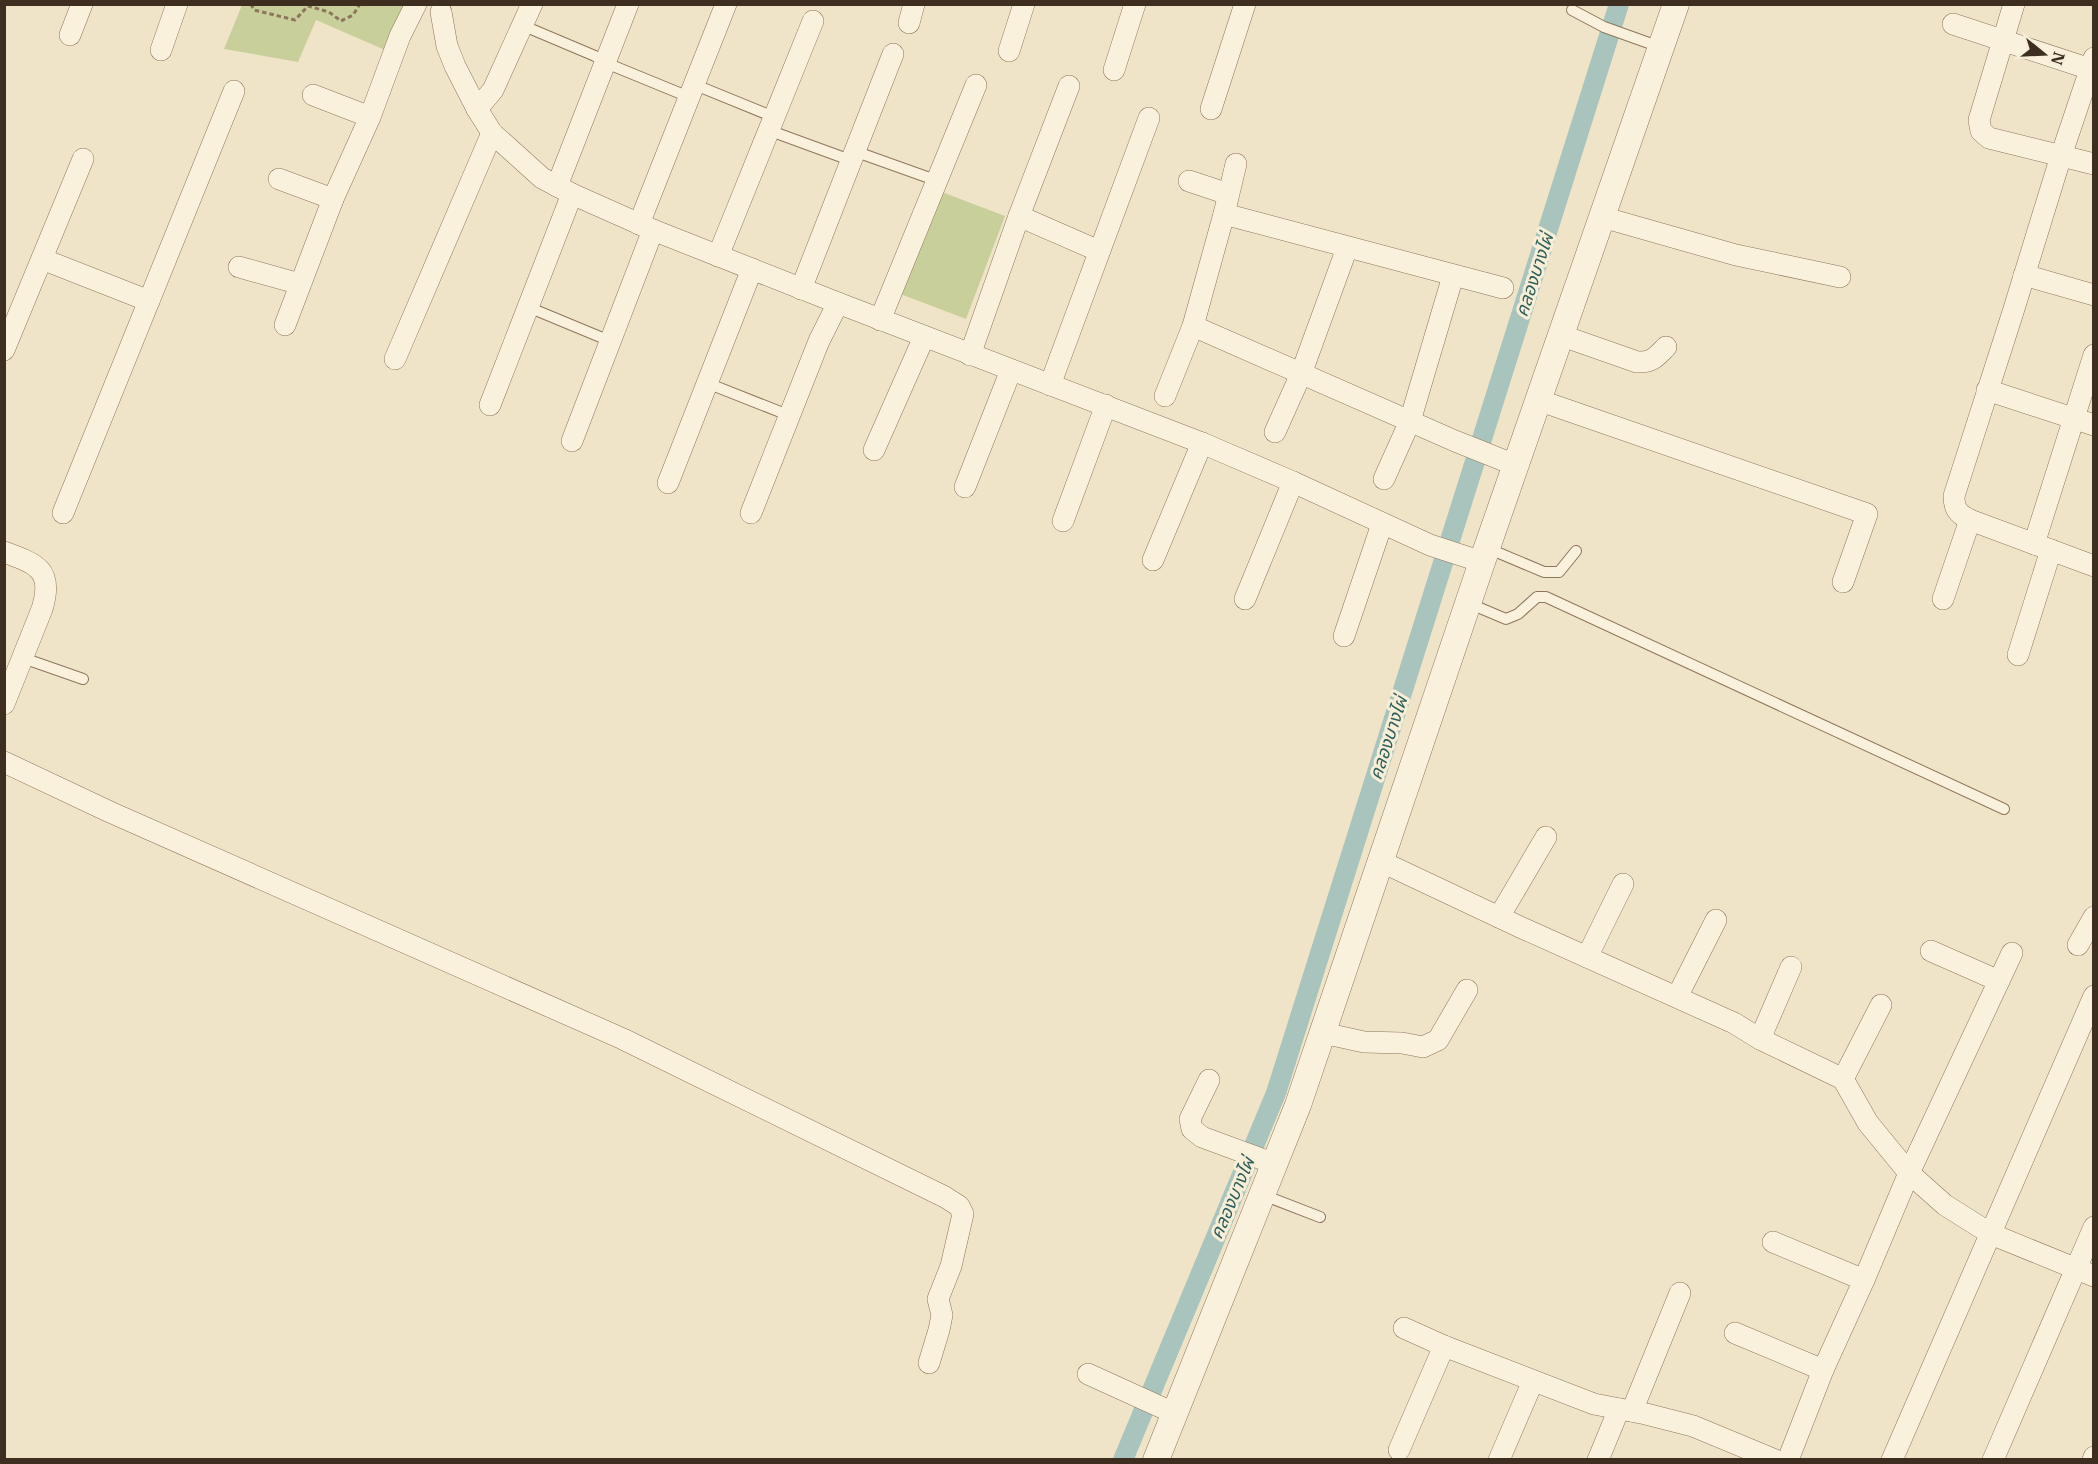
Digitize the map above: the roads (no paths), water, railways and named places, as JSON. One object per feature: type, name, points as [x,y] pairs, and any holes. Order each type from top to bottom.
[{"type":"street","points":[[70,35],[82,4]]},
{"type":"street","points":[[161,50],[177,4]]},
{"type":"street","points":[[285,325],[333,199],[370,117],[400,36],[417,4],[423,10],[432,13],[446,8],[447,46],[477,109],[492,133],[542,178],[646,227],[718,256],[970,355],[1202,442],[1436,547],[1479,556]]},
{"type":"street","points":[[477,109],[493,90],[524,26],[532,4]]},
{"type":"street","points":[[490,405],[528,308],[606,63],[628,4]]},
{"type":"street","points":[[572,441],[610,341],[691,91],[726,4]]},
{"type":"street","points":[[1009,51],[1024,4]]},
{"type":"street","points":[[1114,70],[1135,4]]},
{"type":"street","points":[[1211,109],[1245,4]]},
{"type":"street","points":[[1156,1460],[1159,1406],[1263,1195],[1268,1161],[1298,1105],[1468,603],[1506,461],[1538,400],[1676,4]]},
{"type":"street","points":[[2014,4],[1979,120],[1981,131],[1989,138],[2094,164]]},
{"type":"street","points":[[718,256],[813,21]]},
{"type":"street","points":[[1953,24],[2003,41],[2092,63],[1987,390],[1954,496],[1954,506],[1959,514],[1970,520],[2094,566]]},
{"type":"street","points":[[801,289],[893,54]]},
{"type":"street","points":[[880,320],[976,85]]},
{"type":"street","points":[[970,355],[1019,216],[1069,86]]},
{"type":"street","points":[[63,513],[234,91]]},
{"type":"street","points":[[313,95],[370,117]]},
{"type":"street","points":[[1050,385],[1149,118]]},
{"type":"street","points":[[395,359],[492,133]]},
{"type":"street","points":[[4,350],[83,159]]},
{"type":"street","points":[[1165,396],[1193,326],[1236,164]]},
{"type":"street","points":[[279,179],[333,199]]},
{"type":"street","points":[[1189,181],[1226,204],[1347,248],[1503,288]]},
{"type":"street","points":[[1019,216],[1099,251]]},
{"type":"street","points":[[1602,217],[1736,255],[1840,277]]},
{"type":"street","points":[[1275,432],[1301,374],[1347,248]]},
{"type":"street","points":[[42,259],[149,301]]},
{"type":"street","points":[[239,267],[300,284]]},
{"type":"street","points":[[668,483],[752,269]]},
{"type":"street","points":[[2024,275],[2094,295]]},
{"type":"street","points":[[1384,480],[1410,421],[1453,276]]},
{"type":"street","points":[[751,513],[819,341],[838,303]]},
{"type":"street","points":[[1193,326],[1455,441],[1506,461]]},
{"type":"street","points":[[1560,335],[1638,362],[1647,363],[1654,360],[1665,347]]},
{"type":"street","points":[[874,450],[924,336]]},
{"type":"street","points":[[2018,655],[2043,547],[2084,422],[2094,355]]},
{"type":"street","points":[[965,487],[1011,370]]},
{"type":"street","points":[[1987,390],[2084,422]]},
{"type":"street","points":[[1538,400],[1867,514],[1843,582]]},
{"type":"street","points":[[1063,521],[1106,405]]},
{"type":"street","points":[[1153,560],[1202,442]]},
{"type":"street","points":[[1245,599],[1293,482]]},
{"type":"street","points":[[1943,599],[1970,520]]},
{"type":"street","points":[[1344,636],[1382,524]]},
{"type":"street","points":[[4,552],[31,562],[40,569],[45,576],[46,596],[4,704]]},
{"type":"street","points":[[4,762],[120,817],[623,1040],[959,1206],[963,1214],[951,1266],[938,1299],[942,1315],[928,1363]]},
{"type":"street","points":[[1499,917],[1546,837]]},
{"type":"street","points":[[1380,861],[1734,1023],[1760,1039],[1843,1079],[1868,1123],[1909,1173],[1945,1205],[1991,1234],[2084,1272]]},
{"type":"street","points":[[1587,957],[1623,884]]},
{"type":"street","points":[[2078,945],[2094,917]]},
{"type":"street","points":[[1677,997],[1716,920]]},
{"type":"street","points":[[1931,951],[1999,981]]},
{"type":"street","points":[[1788,1460],[1823,1370],[1909,1173],[2012,953]]},
{"type":"street","points":[[1760,1039],[1791,967]]},
{"type":"street","points":[[1323,1033],[1364,1042],[1402,1043],[1423,1047],[1438,1040],[1467,990]]},
{"type":"street","points":[[1892,1460],[2094,996]]},
{"type":"street","points":[[1843,1079],[1881,1005]]},
{"type":"street","points":[[1209,1080],[1190,1119],[1192,1130],[1202,1137],[1268,1161]]},
{"type":"street","points":[[1993,1460],[2084,1272],[2094,1227]]},
{"type":"street","points":[[1773,1242],[1864,1280]]},
{"type":"street","points":[[1598,1460],[1625,1410],[1680,1293]]},
{"type":"street","points":[[1404,1328],[1444,1346],[1594,1404],[1693,1426],[1775,1460]]},
{"type":"street","points":[[1735,1333],[1823,1370]]},
{"type":"street","points":[[1399,1450],[1444,1346]]},
{"type":"street","points":[[1088,1374],[1159,1406]]},
{"type":"street","points":[[1499,1460],[1533,1381]]},
{"type":"lane","points":[[1572,10],[1604,27],[1661,48]]},
{"type":"lane","points":[[524,26],[595,56],[606,63],[691,91],[852,156],[938,181]]},
{"type":"lane","points":[[528,308],[610,341]]},
{"type":"lane","points":[[707,383],[788,416]]},
{"type":"lane","points":[[1479,556],[1544,572],[1559,572],[1576,551]]},
{"type":"lane","points":[[1468,603],[1506,619],[1518,614],[1537,597],[1546,597],[2004,809]]},
{"type":"lane","points":[[23,658],[83,679]]},
{"type":"lane","points":[[1263,1195],[1320,1217]]},
{"type":"waterway","name":"คลองบางไผ่","points":[[1123,1460],[1276,1093],[1619,4]]}]
